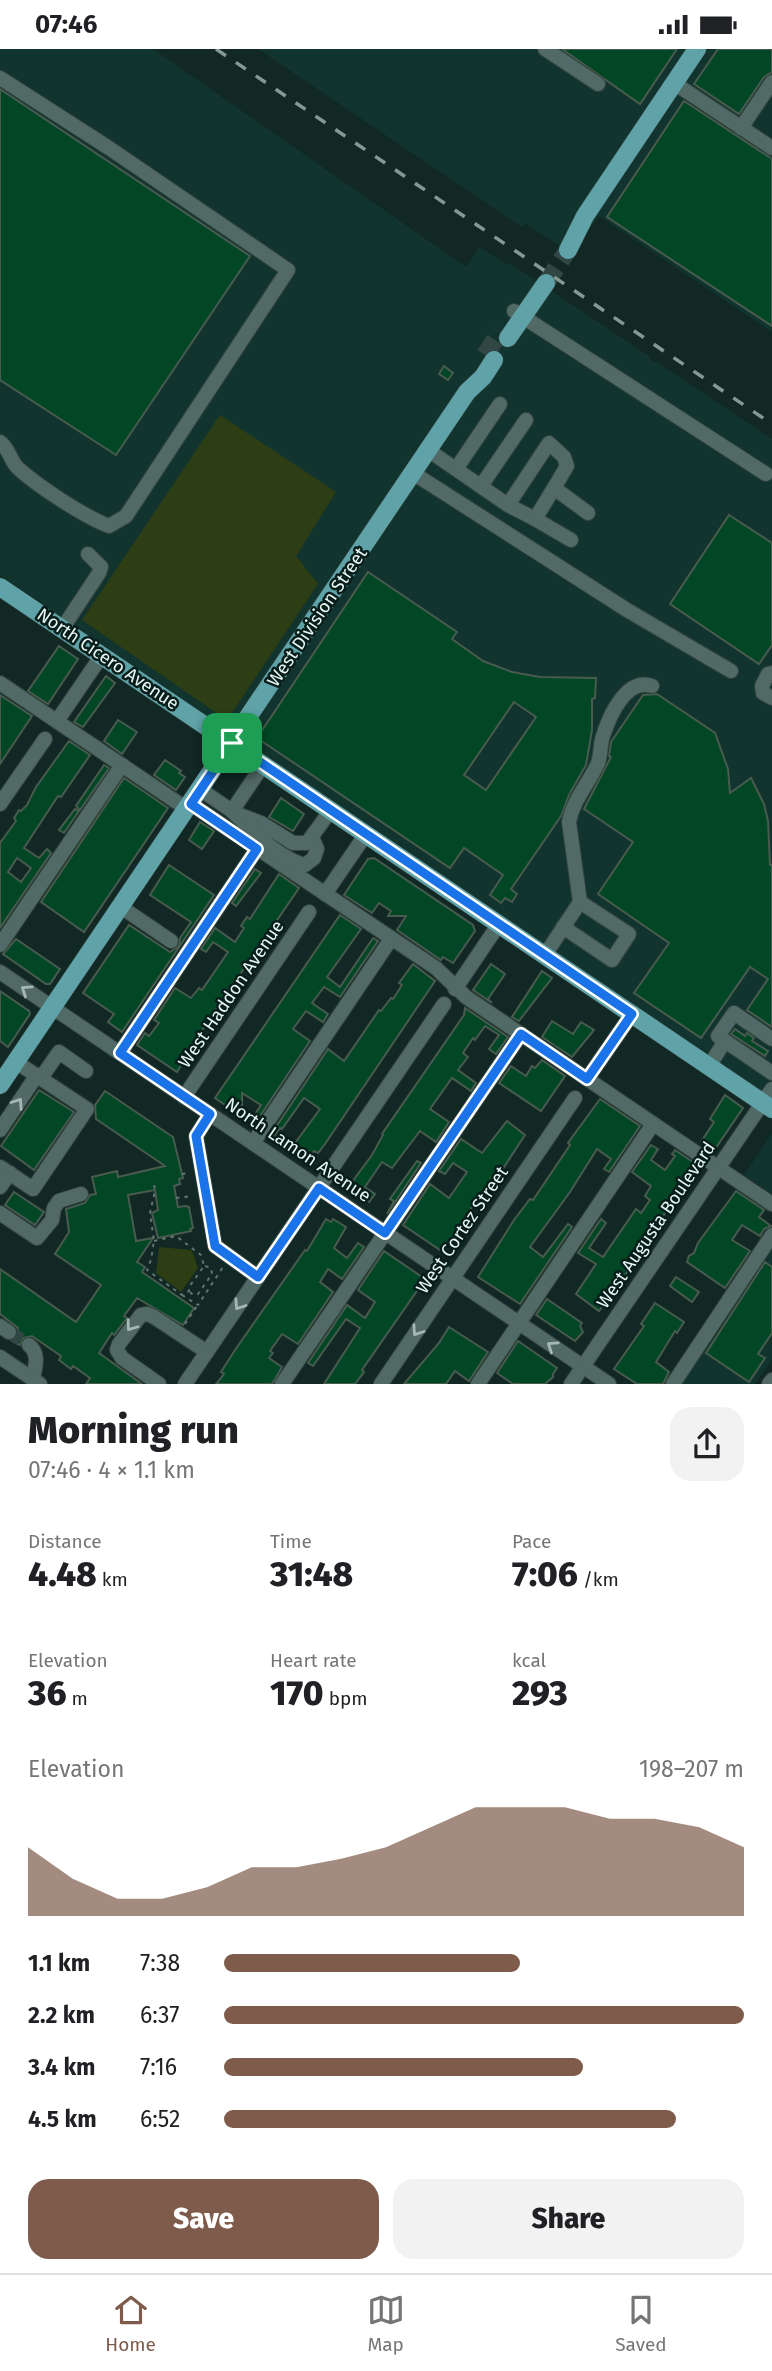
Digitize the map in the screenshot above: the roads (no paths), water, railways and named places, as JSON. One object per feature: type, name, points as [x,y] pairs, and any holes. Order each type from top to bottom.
[{"type":"main road","points":[[564,247],[696,49]]},
{"type":"main road","points":[[504,335],[541,280]]},
{"type":"main road","name":"West Division Street","points":[[0,1084],[467,391],[483,377],[489,357]]},
{"type":"main road","name":"North Cicero Avenue","points":[[0,587],[709,1066],[769,1100]]},
{"type":"street","points":[[545,49],[598,84]]},
{"type":"street","points":[[0,78],[109,148],[288,270],[126,516],[109,526],[91,520],[16,468],[5,446],[0,442]]},
{"type":"street","points":[[741,128],[772,82]]},
{"type":"street","points":[[674,83],[772,148]]},
{"type":"street","points":[[518,314],[766,474]]},
{"type":"street","points":[[456,469],[500,404]]},
{"type":"street","points":[[481,487],[526,420]]},
{"type":"street","points":[[508,505],[549,443],[564,457],[567,466],[535,519]]},
{"type":"street","points":[[428,450],[508,505],[571,540]]},
{"type":"street","points":[[413,473],[627,610],[731,671]]},
{"type":"street","points":[[554,488],[589,513]]},
{"type":"street","points":[[62,629],[99,573],[101,567],[88,554]]},
{"type":"street","points":[[57,721],[102,655]]},
{"type":"street","points":[[772,673],[768,674],[762,686],[763,693],[772,698]]},
{"type":"street","points":[[0,683],[122,765],[193,801],[257,849],[436,968],[455,989],[772,1204]]},
{"type":"street","points":[[545,955],[580,902],[569,822],[572,810],[598,762],[602,738],[620,701],[631,690],[647,684],[652,686]]},
{"type":"street","points":[[0,804],[45,739]]},
{"type":"street","points":[[0,945],[122,765]]},
{"type":"street","points":[[232,811],[263,765]]},
{"type":"street","points":[[193,801],[232,811],[261,823],[293,843],[307,843],[331,810]]},
{"type":"street","points":[[232,811],[254,833],[295,862],[305,865],[314,858],[317,849],[312,837]]},
{"type":"street","points":[[325,894],[366,834]]},
{"type":"street","points":[[120,1053],[257,849]]},
{"type":"street","points":[[563,927],[612,960],[629,935],[580,902]]},
{"type":"street","points":[[121,907],[171,941]]},
{"type":"street","name":"West Haddon Avenue","points":[[184,1097],[309,912]]},
{"type":"street","points":[[455,989],[499,924]]},
{"type":"street","points":[[253,1143],[391,939]]},
{"type":"street","name":"North Lamon Avenue","points":[[0,972],[609,1384]]},
{"type":"street","points":[[186,1384],[443,1004]]},
{"type":"street","points":[[772,1039],[734,1013],[718,1036],[772,1073]]},
{"type":"street","points":[[587,1079],[632,1014]]},
{"type":"street","points":[[282,1384],[521,1034]]},
{"type":"street","points":[[709,1066],[725,1041]]},
{"type":"street","points":[[0,1130],[60,1052],[86,1072]]},
{"type":"street","points":[[0,1187],[5,1170],[33,1189],[87,1109],[16,1062]]},
{"type":"street","name":"West Cortez Street","points":[[381,1384],[575,1098]]},
{"type":"street","name":"West Augusta Boulevard","points":[[571,1384],[718,1168],[769,1100]]},
{"type":"street","points":[[210,1114],[196,1136],[215,1246],[258,1277]]},
{"type":"street","points":[[478,1384],[653,1124]]},
{"type":"street","points":[[0,1213],[37,1238],[52,1220],[54,1208],[59,1201],[81,1194]]},
{"type":"street","points":[[673,1384],[772,1235]]},
{"type":"street","points":[[159,1384],[122,1358],[117,1350],[141,1314],[147,1314],[207,1352]]},
{"type":"street","points":[[29,1345],[37,1358],[36,1382]]},
{"type":"street","points":[[0,1357],[36,1382]]},
{"type":"tunnel","points":[[546,283],[568,250]]},
{"type":"tunnel","points":[[485,355],[500,332]]},
{"type":"tunnel","points":[[9,1332],[29,1345]]},
{"type":"railway","points":[[216,49],[772,424]]}]
